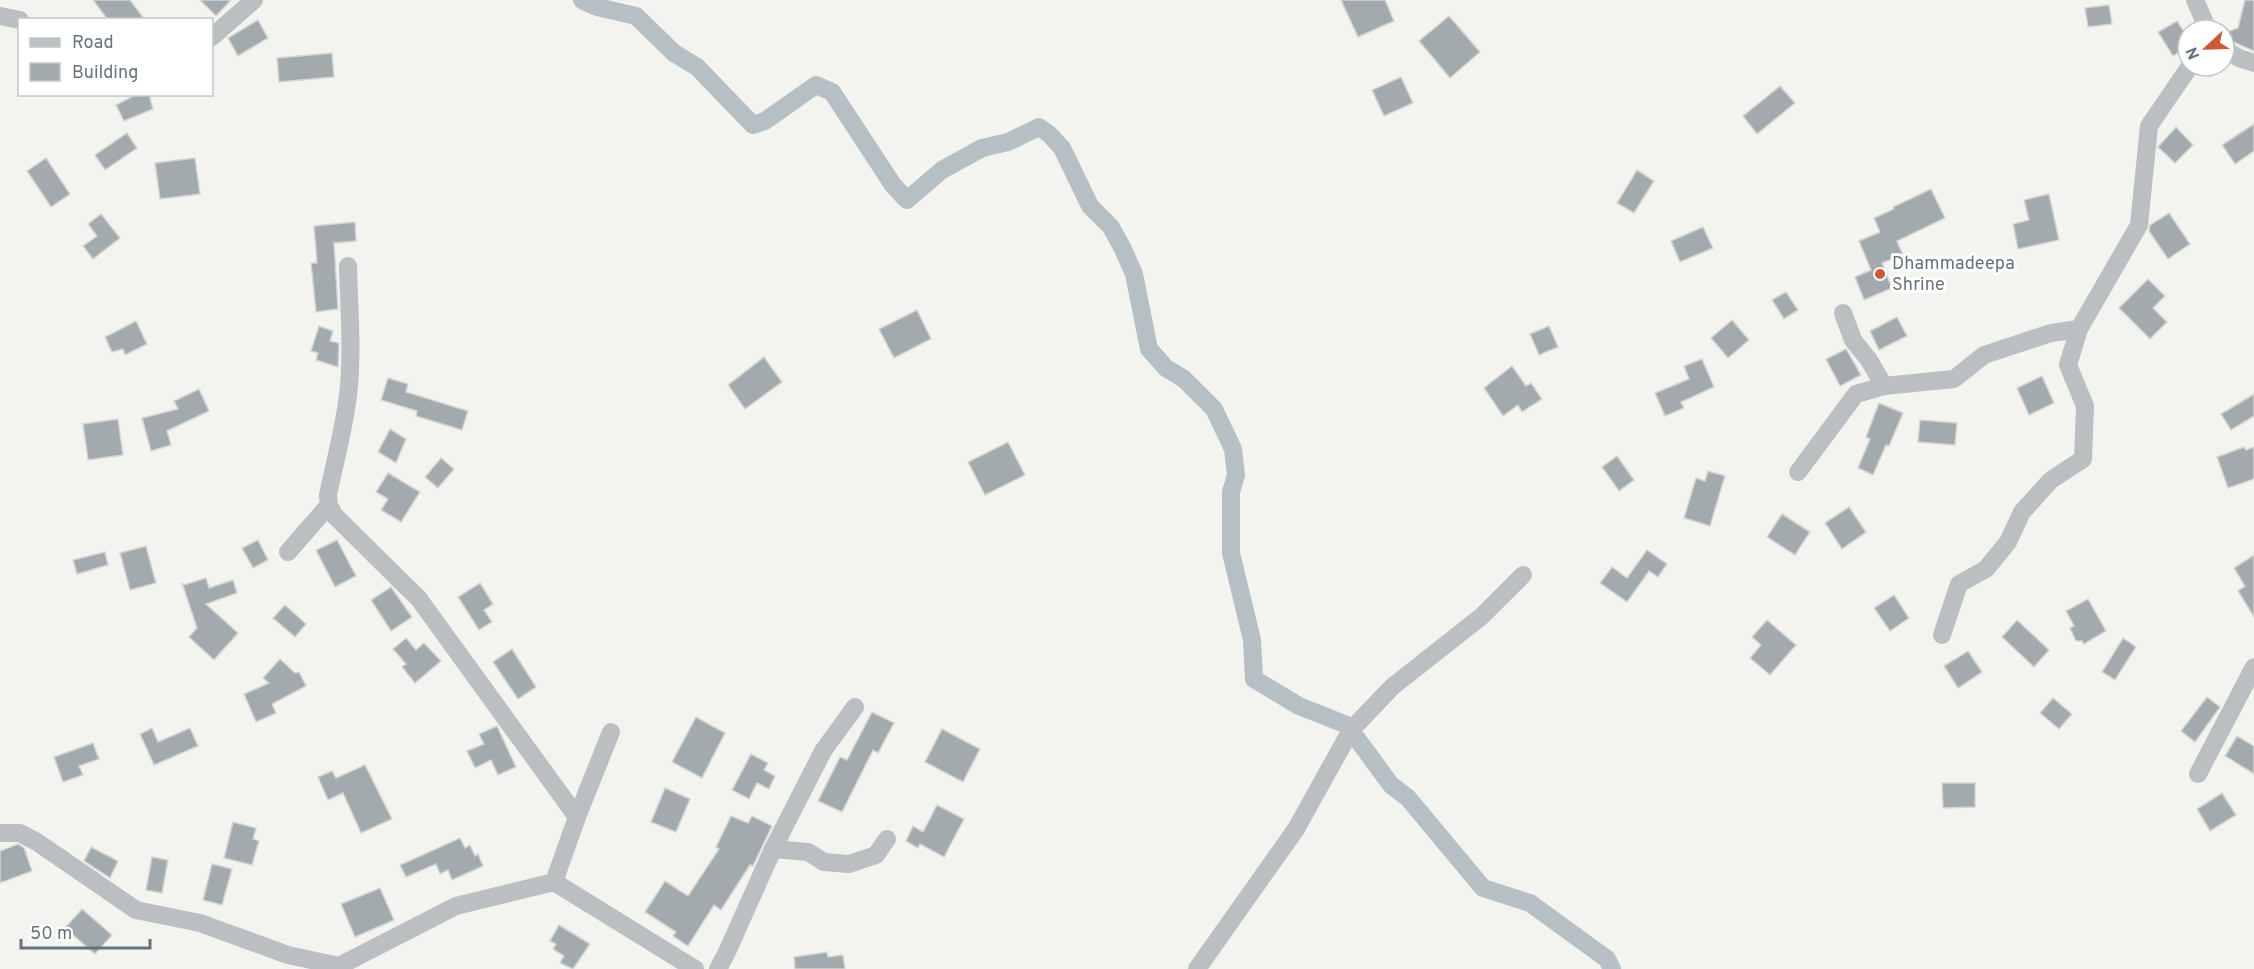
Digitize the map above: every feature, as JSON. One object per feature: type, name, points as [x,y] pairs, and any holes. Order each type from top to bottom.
[{"type":"street","points":[[213,36],[254,0]]},
{"type":"street","points":[[2195,0],[2203,18]]},
{"type":"street","points":[[0,16],[18,20]]},
{"type":"street","points":[[2236,56],[2254,63]]},
{"type":"street","points":[[1942,635],[1959,584],[1986,570],[2008,543],[2022,512],[2051,480],[2083,459],[2085,406],[2068,365],[2079,329],[2139,225],[2149,126],[2182,78]]},
{"type":"street","points":[[348,266],[351,341],[348,392],[345,422],[328,495],[329,505],[334,515],[418,599],[577,817]]},
{"type":"street","points":[[1843,313],[1853,340],[1884,386]]},
{"type":"street","points":[[1798,472],[1856,394],[1884,386],[1954,379],[1984,355],[2051,333],[2079,329]]},
{"type":"street","points":[[288,552],[329,505]]},
{"type":"street","points":[[1197,969],[1296,829],[1351,730],[1392,687],[1482,616],[1523,575]]},
{"type":"street","points":[[2198,774],[2254,667]]},
{"type":"street","points":[[718,969],[773,849],[823,751],[855,707]]},
{"type":"street","points":[[554,882],[611,732]]},
{"type":"street","points":[[0,833],[20,833],[38,842],[135,910],[200,922],[288,956],[339,966],[456,906],[554,882],[695,969]]},
{"type":"street","points":[[773,849],[808,852],[824,862],[849,864],[876,855],[887,838]]},
{"type":"building","points":[[93,0],[130,0],[144,18],[106,18]]},
{"type":"building","points":[[200,0],[231,0],[216,16]]},
{"type":"building","points":[[1341,0],[1385,0],[1394,21],[1358,37]]},
{"type":"building","points":[[2245,0],[2254,0],[2254,51],[2236,43],[2236,29]]},
{"type":"building","points":[[2109,5],[2112,24],[2088,27],[2085,8]]},
{"type":"building","points":[[1449,16],[1480,52],[1450,78],[1419,41]]},
{"type":"building","points":[[258,20],[268,38],[238,56],[228,38]]},
{"type":"building","points":[[2176,22],[2176,54],[2173,56],[2158,32]]},
{"type":"building","points":[[332,53],[334,77],[279,82],[277,58]]},
{"type":"building","points":[[1401,77],[1413,103],[1384,116],[1372,90]]},
{"type":"building","points":[[1780,86],[1795,103],[1757,134],[1743,116]]},
{"type":"building","points":[[133,96],[150,96],[153,109],[124,121],[116,105]]},
{"type":"building","points":[[2254,124],[2254,151],[2235,164],[2222,145]]},
{"type":"building","points":[[2176,127],[2193,145],[2175,163],[2158,147]]},
{"type":"building","points":[[127,133],[137,148],[105,170],[95,155]]},
{"type":"building","points":[[46,158],[70,194],[51,207],[27,171]]},
{"type":"building","points":[[195,158],[200,194],[160,199],[155,163]]},
{"type":"building","points":[[1637,170],[1654,181],[1634,213],[1617,203]]},
{"type":"building","points":[[1931,189],[1945,218],[1897,241],[1903,255],[1882,263],[1892,288],[1864,300],[1855,277],[1871,270],[1859,241],[1880,232],[1874,218]]},
{"type":"building","points":[[2049,194],[2059,240],[2018,249],[2013,224],[2029,220],[2024,200]]},
{"type":"building","points":[[2169,213],[2190,244],[2168,259],[2149,231],[2150,225]]},
{"type":"building","points":[[101,214],[120,238],[93,259],[83,246],[97,236],[88,224]]},
{"type":"building","points":[[355,222],[356,241],[334,243],[338,309],[316,312],[311,263],[317,263],[314,226]]},
{"type":"building","points":[[1703,227],[1713,248],[1680,262],[1671,241]]},
{"type":"building","points":[[2148,279],[2165,296],[2153,308],[2167,322],[2150,339],[2119,308]]},
{"type":"building","points":[[1786,292],[1798,310],[1784,319],[1772,300]]},
{"type":"building","points":[[917,310],[931,339],[894,358],[879,329]]},
{"type":"building","points":[[1897,317],[1907,336],[1879,350],[1870,331]]},
{"type":"building","points":[[1732,320],[1749,340],[1728,358],[1711,338]]},
{"type":"building","points":[[136,321],[147,344],[125,355],[123,349],[112,352],[105,337]]},
{"type":"building","points":[[319,326],[333,331],[330,341],[339,343],[338,367],[316,360],[318,353],[311,351]]},
{"type":"building","points":[[1549,326],[1558,347],[1539,355],[1530,334]]},
{"type":"building","points":[[1846,349],[1861,375],[1840,386],[1826,359]]},
{"type":"building","points":[[764,357],[782,382],[745,409],[728,385]]},
{"type":"building","points":[[1702,359],[1714,387],[1681,402],[1684,408],[1665,416],[1655,393],[1689,379],[1684,366]]},
{"type":"building","points":[[1512,366],[1526,386],[1531,383],[1542,399],[1522,412],[1518,405],[1503,416],[1484,388]]},
{"type":"building","points":[[2042,376],[2054,403],[2029,415],[2017,388]]},
{"type":"building","points":[[388,378],[408,384],[406,392],[468,411],[462,430],[416,416],[417,411],[381,400]]},
{"type":"building","points":[[199,389],[209,411],[167,431],[171,445],[151,451],[142,418],[178,409],[174,401]]},
{"type":"building","points":[[2254,394],[2254,416],[2231,430],[2221,414]]},
{"type":"building","points":[[1879,403],[1903,413],[1873,475],[1858,468],[1870,439],[1866,437]]},
{"type":"building","points":[[118,419],[123,455],[88,460],[83,424]]},
{"type":"building","points":[[1920,420],[1957,423],[1955,445],[1918,442]]},
{"type":"building","points":[[390,429],[406,439],[396,463],[378,452]]},
{"type":"building","points":[[1008,442],[1025,475],[985,495],[968,462]]},
{"type":"building","points":[[2244,447],[2246,450],[2254,447],[2254,479],[2228,488],[2217,457]]},
{"type":"building","points":[[1617,456],[1634,480],[1619,491],[1602,467]]},
{"type":"building","points":[[441,458],[454,469],[438,488],[425,477]]},
{"type":"building","points":[[1708,471],[1725,476],[1710,526],[1684,518],[1696,478],[1705,481]]},
{"type":"building","points":[[388,473],[420,492],[401,522],[381,510],[388,499],[376,492]]},
{"type":"building","points":[[1849,507],[1866,532],[1842,549],[1825,523]]},
{"type":"building","points":[[1782,514],[1810,532],[1795,555],[1767,537]]},
{"type":"building","points":[[258,540],[268,560],[253,568],[242,548]]},
{"type":"building","points":[[337,540],[356,576],[335,587],[316,550]]},
{"type":"building","points":[[146,546],[156,583],[130,590],[120,553]]},
{"type":"building","points":[[1647,550],[1667,564],[1658,577],[1649,571],[1627,602],[1600,583],[1612,567],[1627,578]]},
{"type":"building","points":[[105,552],[108,565],[77,574],[73,560]]},
{"type":"building","points":[[2254,555],[2254,617],[2238,591],[2245,586],[2234,568]]},
{"type":"building","points":[[206,578],[209,588],[233,580],[237,593],[206,604],[238,633],[214,660],[189,637],[197,628],[182,583],[184,585]]},
{"type":"building","points":[[480,583],[493,604],[484,610],[492,622],[479,630],[458,597]]},
{"type":"building","points":[[391,587],[412,617],[391,631],[371,600]]},
{"type":"building","points":[[1894,595],[1909,618],[1890,631],[1874,608]]},
{"type":"building","points":[[2088,599],[2106,631],[2084,644],[2082,641],[2076,641],[2070,628],[2074,626],[2066,611]]},
{"type":"building","points":[[285,605],[306,624],[295,637],[273,618]]},
{"type":"building","points":[[1767,620],[1796,645],[1770,675],[1750,658],[1761,645],[1752,637]]},
{"type":"building","points":[[2017,620],[2049,650],[2034,667],[2002,637]]},
{"type":"building","points":[[406,638],[416,650],[424,643],[441,661],[415,683],[402,667],[406,664],[393,649]]},
{"type":"building","points":[[2123,638],[2136,647],[2115,680],[2102,672]]},
{"type":"building","points":[[512,649],[536,687],[518,699],[493,662]]},
{"type":"building","points":[[1968,651],[1982,672],[1958,688],[1944,666]]},
{"type":"building","points":[[280,659],[295,673],[299,672],[306,686],[272,704],[276,713],[256,722],[244,694],[269,683],[263,678]]},
{"type":"building","points":[[2207,697],[2220,707],[2195,742],[2181,731]]},
{"type":"building","points":[[2053,698],[2072,714],[2059,729],[2040,713]]},
{"type":"building","points":[[872,712],[894,723],[878,753],[873,750],[842,812],[818,801],[840,757],[847,760]]},
{"type":"building","points":[[696,717],[725,733],[702,778],[672,762]]},
{"type":"building","points":[[497,726],[516,767],[498,775],[491,760],[475,768],[467,751],[484,744],[479,734]]},
{"type":"building","points":[[152,728],[158,742],[190,728],[198,746],[154,765],[140,734]]},
{"type":"building","points":[[942,729],[980,749],[963,782],[925,762]]},
{"type":"building","points":[[2237,736],[2254,746],[2254,774],[2225,756]]},
{"type":"building","points":[[93,743],[99,759],[79,766],[83,775],[63,782],[54,757]]},
{"type":"building","points":[[751,754],[768,763],[764,770],[775,776],[769,789],[757,783],[749,799],[732,790]]},
{"type":"building","points":[[365,765],[392,819],[361,833],[343,793],[328,800],[318,777],[332,771],[336,778]]},
{"type":"building","points":[[1942,783],[1975,783],[1975,807],[1943,808]]},
{"type":"building","points":[[665,788],[690,799],[676,832],[651,822]]},
{"type":"building","points":[[2222,793],[2236,815],[2210,831],[2197,809]]},
{"type":"building","points":[[937,805],[964,819],[944,857],[920,844],[918,848],[906,841],[913,826],[923,832]]},
{"type":"building","points":[[731,816],[748,823],[752,816],[772,826],[753,866],[750,865],[721,910],[714,905],[688,946],[673,936],[676,932],[645,912],[665,881],[688,896],[719,849],[716,847]]},
{"type":"building","points":[[233,822],[256,828],[253,839],[259,841],[252,865],[224,858]]},
{"type":"building","points":[[460,838],[465,848],[470,845],[475,856],[478,854],[483,866],[452,880],[448,870],[440,874],[436,864],[406,877],[400,865]]},
{"type":"building","points":[[18,844],[24,848],[32,871],[0,883],[0,851]]},
{"type":"building","points":[[91,847],[118,861],[110,878],[84,861]]},
{"type":"building","points":[[152,857],[168,860],[162,893],[146,890]]},
{"type":"building","points":[[212,864],[232,869],[222,905],[203,900]]},
{"type":"building","points":[[380,888],[394,920],[355,937],[341,904]]},
{"type":"building","points":[[82,909],[112,935],[95,954],[65,928]]},
{"type":"building","points":[[559,925],[590,944],[573,969],[560,963],[564,956],[553,949],[556,944],[550,941]]},
{"type":"building","points":[[827,952],[828,957],[843,955],[845,969],[795,969],[794,957]]},
{"type":"waterway","points":[[582,0],[597,7],[636,16],[674,53],[697,67],[753,125],[765,121],[816,85],[832,92],[893,185],[907,200],[942,170],[982,148],[1008,142],[1039,127],[1049,134],[1062,148],[1090,206],[1111,227],[1123,249],[1134,274],[1149,349],[1166,368],[1184,379],[1214,409],[1233,449],[1236,475],[1231,492],[1231,553],[1252,640],[1254,679],[1299,706],[1347,725],[1391,785],[1408,798],[1483,888],[1530,903],[1607,959],[1612,969]]},
{"type":"place","name":"Dhammadeepa Shrine","points":[[1880,274]]}]
